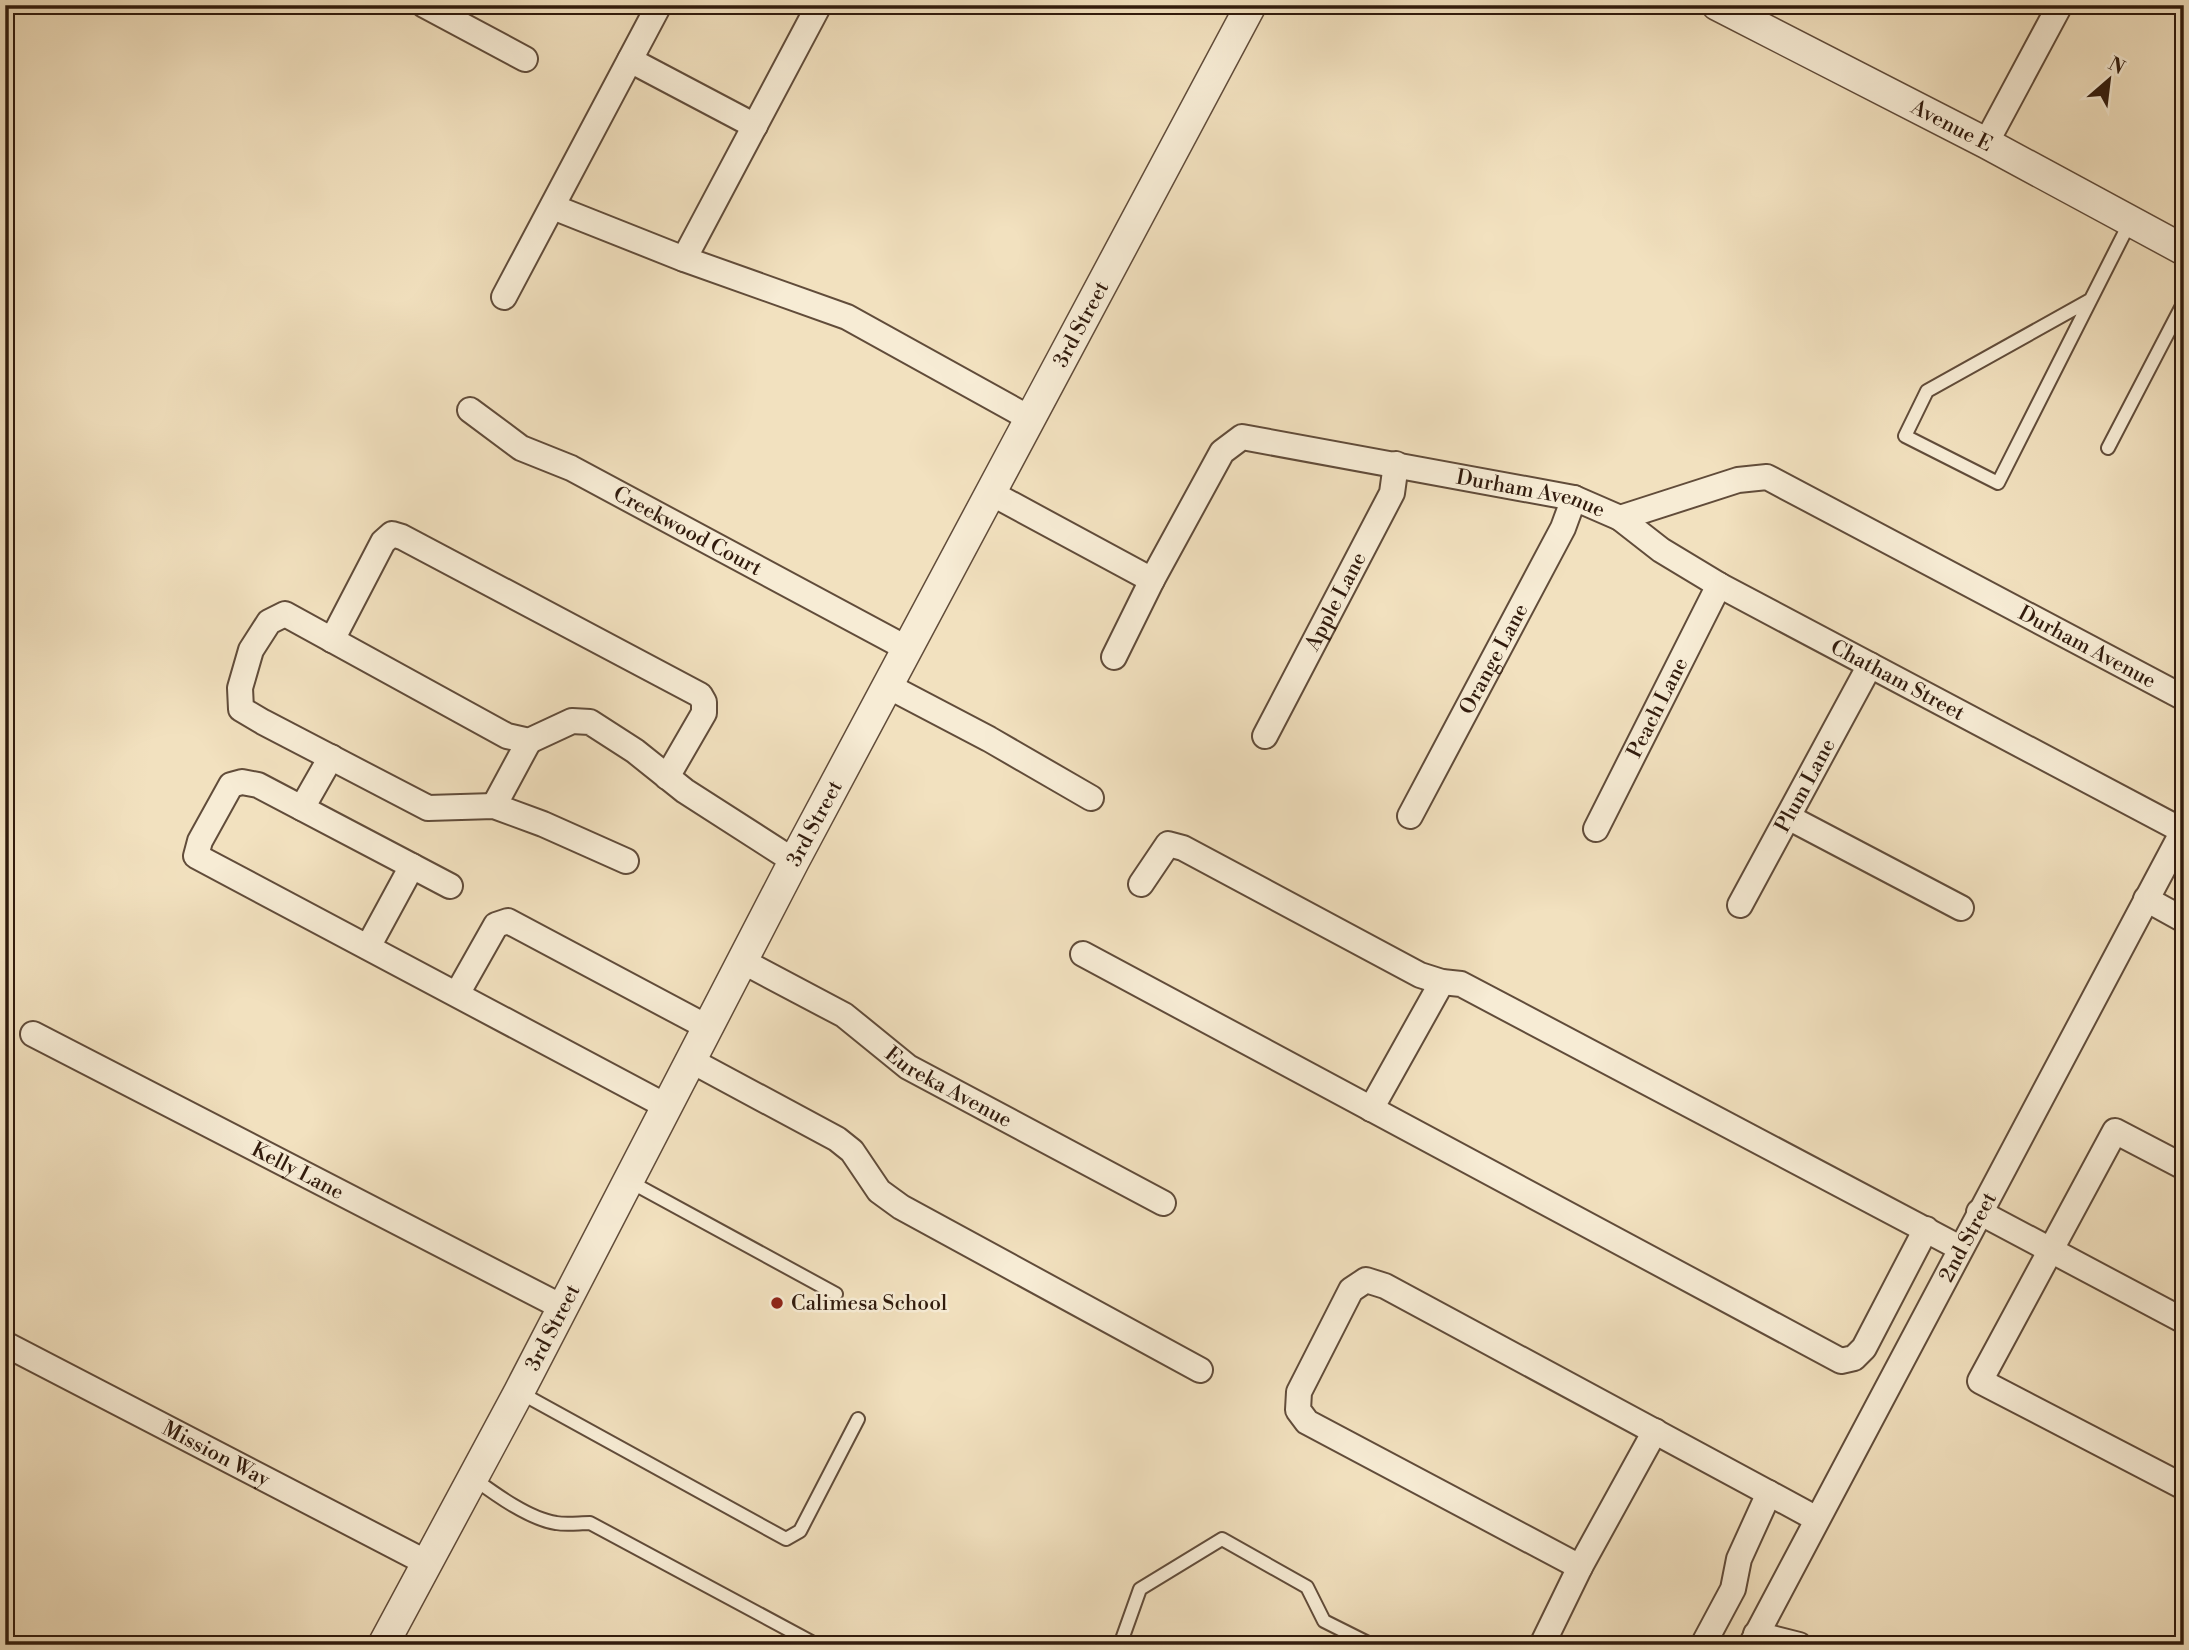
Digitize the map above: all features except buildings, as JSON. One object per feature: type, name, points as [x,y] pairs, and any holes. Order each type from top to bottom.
[{"type":"street","points":[[424,5],[525,59]]},
{"type":"street","points":[[505,297],[659,5]]},
{"type":"street","points":[[684,259],[819,5]]},
{"type":"street","name":"3rd Street","points":[[383,1645],[519,1392],[794,861],[1251,5]]},
{"type":"street","name":"Avenue E","points":[[1717,5],[2184,250]]},
{"type":"street","points":[[1986,144],[2060,5]]},
{"type":"street","points":[[630,60],[755,126]]},
{"type":"street","points":[[552,207],[684,259],[847,317],[1031,419]]},
{"type":"street","name":"Creekwood Court","points":[[470,410],[521,449],[583,474],[908,649]]},
{"type":"street","name":"Durham Avenue","points":[[1114,657],[1152,580],[1222,452],[1242,437],[1574,498],[1620,518],[1738,480],[1767,477],[2184,698]]},
{"type":"street","name":"Apple Lane","points":[[1265,736],[1392,493],[1396,464]]},
{"type":"street","points":[[991,493],[1152,580]]},
{"type":"street","name":"Orange Lane","points":[[1410,816],[1563,528],[1574,498]]},
{"type":"street","name":"Chatham Street","points":[[1620,518],[1661,550],[1720,585],[2183,830]]},
{"type":"street","points":[[332,640],[383,541],[392,534],[402,537],[700,695],[704,702],[704,713],[667,777]]},
{"type":"street","name":"Peach Lane","points":[[1596,829],[1720,585]]},
{"type":"street","points":[[529,741],[507,736],[285,614],[269,622],[251,650],[240,688],[241,709],[428,808],[494,806],[543,824],[626,861]]},
{"type":"street","name":"Plum Lane","points":[[1740,905],[1870,665]]},
{"type":"street","points":[[888,686],[989,739],[1091,798]]},
{"type":"street","points":[[494,806],[529,741],[572,721],[590,722],[794,861]]},
{"type":"street","points":[[302,808],[331,757]]},
{"type":"street","points":[[450,886],[258,785],[242,782],[231,785],[200,841],[196,856],[666,1106]]},
{"type":"street","points":[[1788,817],[1961,908]]},
{"type":"street","name":"2nd Street","points":[[1754,1639],[2183,830]]},
{"type":"street","points":[[1142,884],[1168,844],[1183,848],[1420,975],[1442,982],[1461,984],[1961,1248]]},
{"type":"street","points":[[368,947],[412,866]]},
{"type":"street","points":[[2146,899],[2184,920]]},
{"type":"street","points":[[457,994],[496,925],[508,921],[708,1027]]},
{"type":"street","points":[[1083,954],[1841,1361],[1854,1358],[1864,1348],[1926,1229]]},
{"type":"street","name":"Eureka Avenue","points":[[742,961],[844,1015],[908,1067],[1163,1203]]},
{"type":"street","points":[[1371,1109],[1442,982]]},
{"type":"street","name":"Kelly Lane","points":[[33,1034],[562,1307]]},
{"type":"street","points":[[691,1060],[836,1139],[852,1151],[879,1191],[901,1207],[1200,1370]]},
{"type":"street","points":[[2184,1167],[2115,1131],[1980,1381],[2184,1487]]},
{"type":"street","points":[[1979,1212],[2184,1321]]},
{"type":"street","points":[[1580,1567],[1307,1422],[1298,1410],[1299,1392],[1351,1290],[1366,1280],[1385,1286],[1817,1518]]},
{"type":"street","name":"Mission Way","points":[[5,1344],[427,1563]]},
{"type":"street","points":[[1542,1645],[1580,1567],[1655,1431]]},
{"type":"street","points":[[1703,1645],[1733,1589],[1739,1559],[1769,1493]]},
{"type":"street","points":[[1754,1639],[1799,1645]]},
{"type":"lane","points":[[2090,300],[1927,391],[1905,436],[1998,483],[2131,222]]},
{"type":"lane","points":[[2108,448],[2184,302]]},
{"type":"lane","points":[[627,1180],[836,1294]]},
{"type":"lane","points":[[519,1392],[786,1539],[800,1531],[858,1419]]},
{"type":"lane","points":[[473,1478],[535,1516],[556,1523],[590,1523],[817,1645]]},
{"type":"lane","points":[[1120,1645],[1140,1589],[1222,1539],[1307,1587],[1324,1621],[1372,1645]]},
{"type":"place","name":"Calimesa School","points":[[777,1303]]}]
